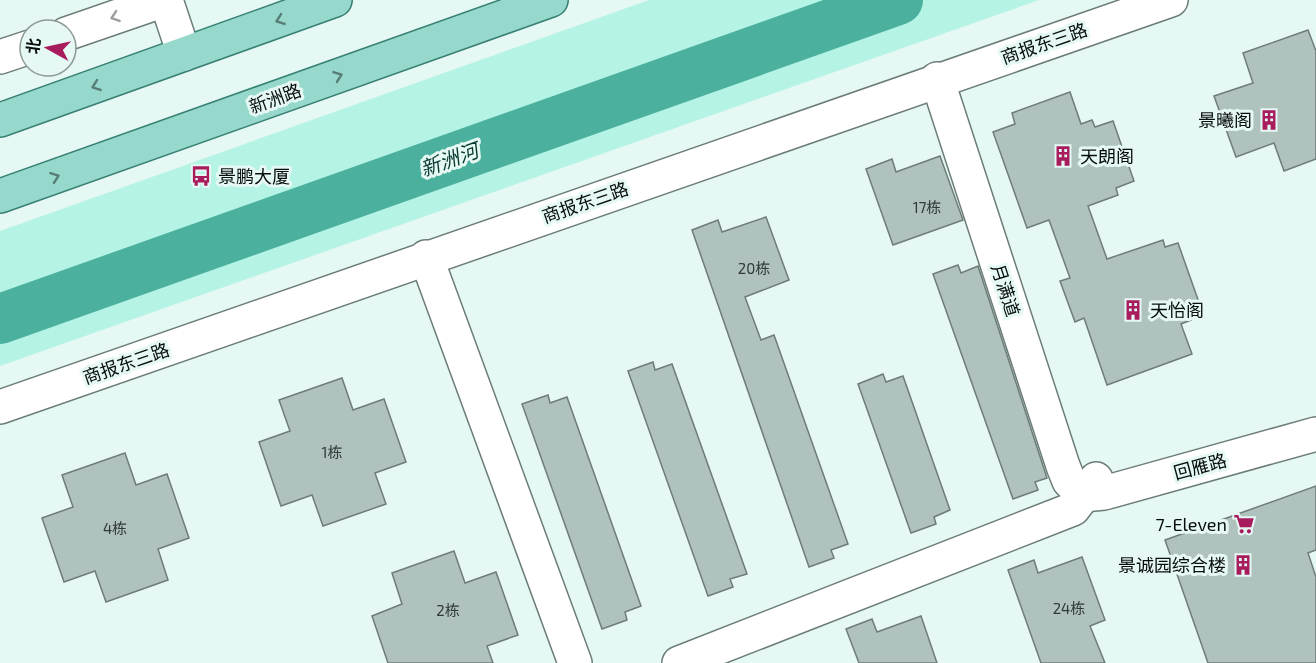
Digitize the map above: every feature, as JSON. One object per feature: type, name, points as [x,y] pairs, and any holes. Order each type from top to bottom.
[{"type":"main road","points":[[0,120],[335,0]]},
{"type":"main road","name":"新洲路","points":[[0,196],[551,0]]},
{"type":"street","points":[[78,30],[166,0],[184,54]]},
{"type":"street","name":"商报东三路","points":[[0,407],[426,257],[1171,0]]},
{"type":"street","points":[[0,57],[18,51]]},
{"type":"street","name":"月满道","points":[[945,77],[1063,465],[1069,480],[1090,487]]},
{"type":"street","points":[[426,257],[575,663]]},
{"type":"street","name":"回雁路","points":[[1090,487],[1316,416]]},
{"type":"street","name":"回雁路","points":[[1090,487],[1104,493],[1316,434]]},
{"type":"street","points":[[678,663],[1073,509],[1090,487]]},
{"type":"green space","points":[[649,0],[1039,0],[0,366],[0,231]]},
{"type":"building","name":"景曦阁","points":[[1308,30],[1316,51],[1316,159],[1284,171],[1274,143],[1236,157],[1214,96],[1253,83],[1243,53]]},
{"type":"building","points":[[1070,92],[1081,124],[1092,120],[1095,127],[1113,121],[1134,181],[1116,188],[1118,195],[1088,206],[1107,259],[1163,240],[1165,247],[1178,243],[1201,308],[1188,313],[1191,320],[1181,324],[1192,354],[1107,385],[1084,318],[1075,322],[1060,281],[1070,278],[1049,220],[1027,228],[993,132],[1015,124],[1012,113]]},
{"type":"building","points":[[940,156],[963,220],[893,245],[866,169],[892,159],[896,172]]},
{"type":"building","points":[[766,217],[789,280],[745,297],[761,340],[774,335],[848,544],[831,550],[834,558],[809,567],[692,230],[718,220],[722,232]]},
{"type":"building","points":[[958,265],[961,273],[978,266],[1047,478],[1035,482],[1038,490],[1013,499],[933,274]]},
{"type":"building","points":[[653,362],[655,370],[672,364],[747,574],[730,579],[733,587],[708,596],[628,371]]},
{"type":"building","points":[[883,374],[886,382],[903,376],[950,510],[934,517],[936,524],[911,533],[858,384]]},
{"type":"building","points":[[342,378],[353,410],[384,399],[406,462],[375,473],[386,504],[323,526],[312,495],[281,506],[259,442],[290,431],[279,400]]},
{"type":"building","points":[[548,395],[550,403],[567,397],[641,606],[625,612],[627,620],[602,629],[522,404]]},
{"type":"building","points":[[125,453],[136,485],[167,474],[189,538],[158,549],[168,580],[106,602],[95,571],[64,582],[42,518],[73,507],[62,475]]},
{"type":"building","name":"景诚园综合楼","points":[[1316,486],[1316,550],[1308,553],[1316,577],[1316,663],[1208,663],[1165,540]]},
{"type":"building","points":[[454,551],[465,583],[496,572],[518,635],[487,646],[493,663],[388,663],[372,616],[402,604],[392,573]]},
{"type":"building","points":[[1082,557],[1105,620],[1090,626],[1105,663],[1041,663],[1008,570],[1034,560],[1038,573]]},
{"type":"building","points":[[921,616],[937,663],[859,663],[846,629],[872,619],[877,632]]},
{"type":"waterway","name":"新洲河","points":[[0,319],[898,0]]},
{"type":"place","name":"景曦阁","points":[[1269,120]]},
{"type":"place","name":"天朗阁","points":[[1063,156]]},
{"type":"place","name":"景鹏大厦","points":[[201,176]]},
{"type":"place","name":"天怡阁","points":[[1133,310]]},
{"type":"place","name":"7-Eleven","points":[[1244,524]]},
{"type":"place","name":"景诚园综合楼","points":[[1243,565]]}]
